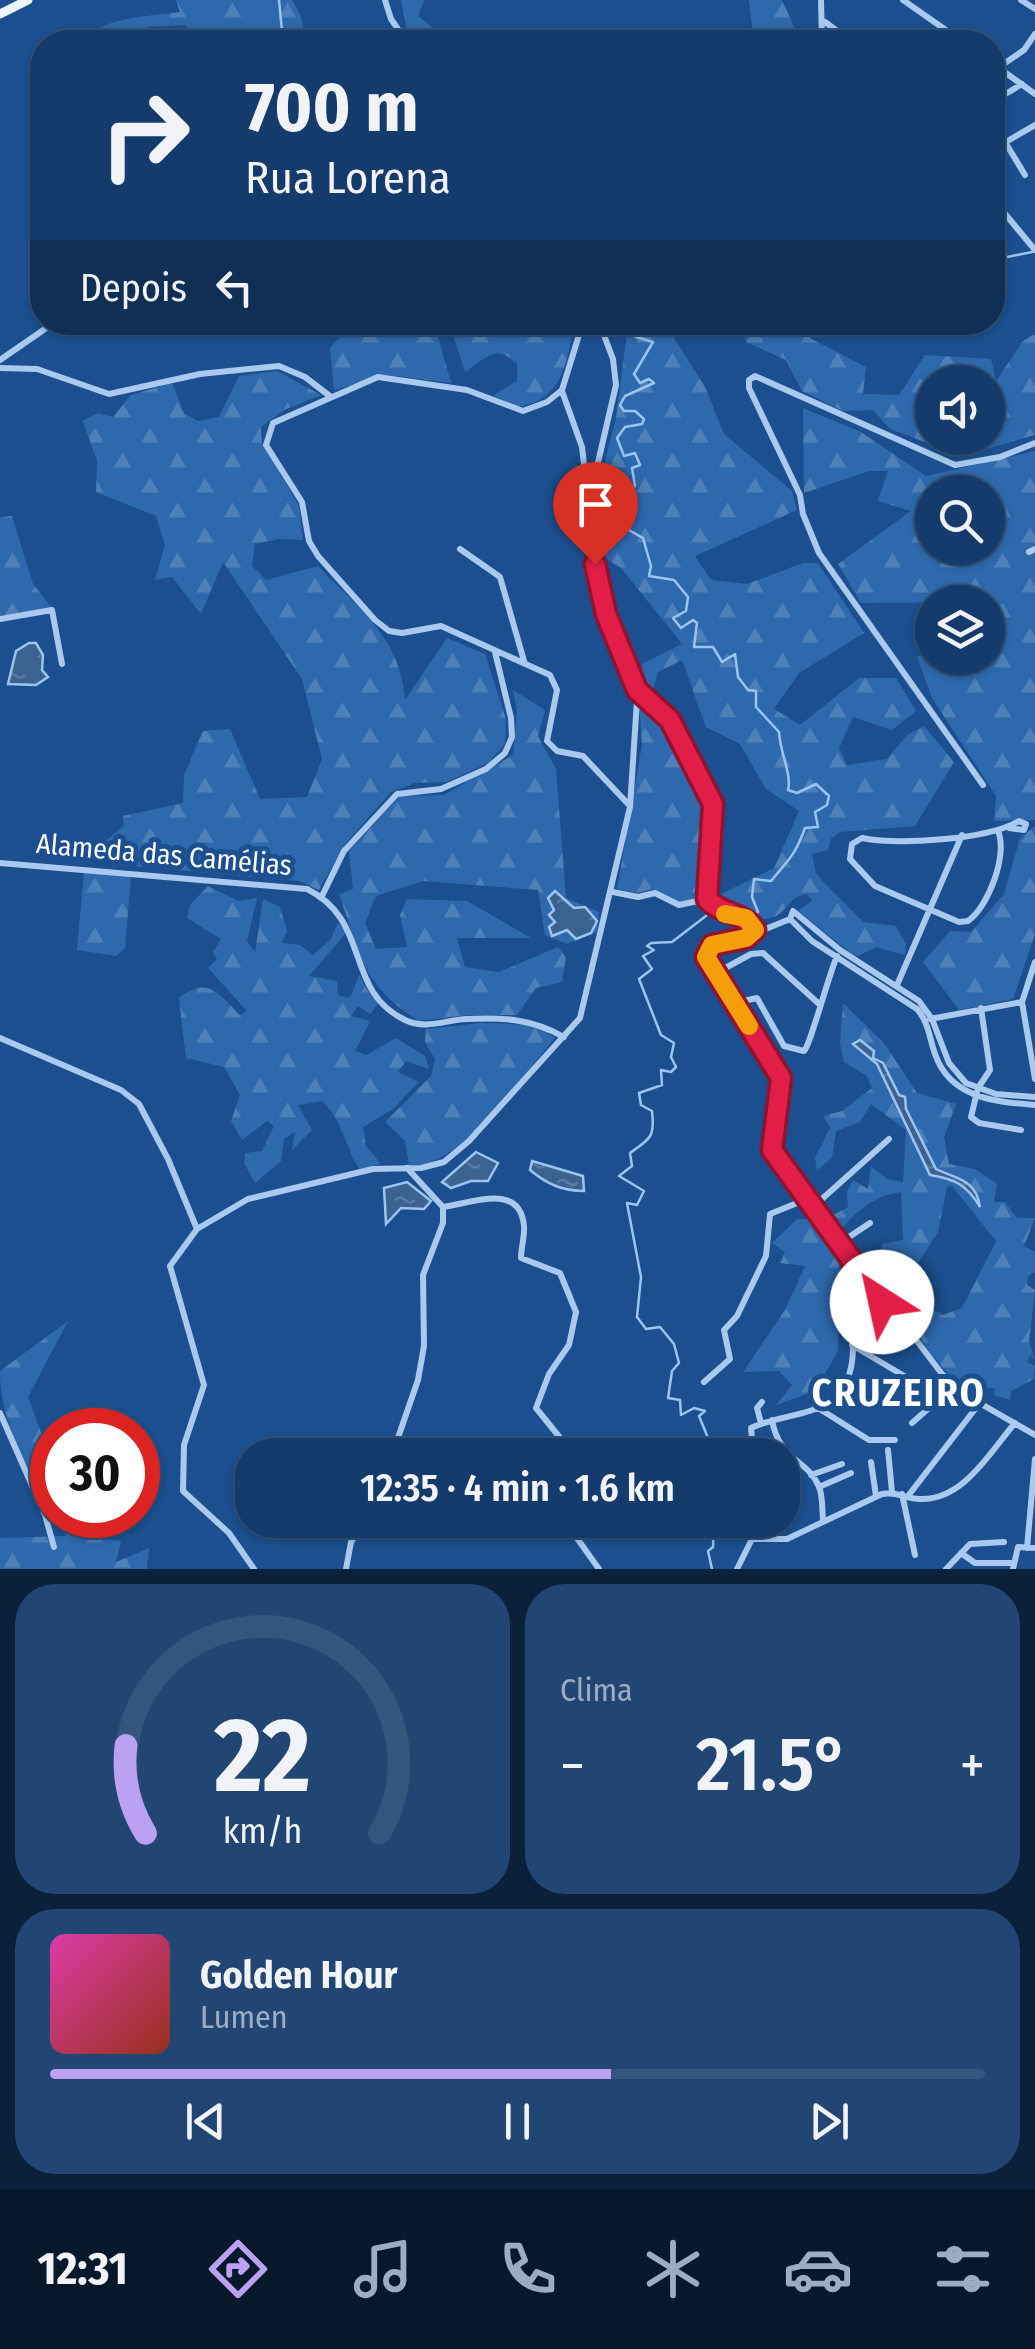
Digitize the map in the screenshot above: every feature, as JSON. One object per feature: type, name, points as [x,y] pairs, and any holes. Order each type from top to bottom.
[{"type":"main road","points":[[0,14],[28,0]]},
{"type":"street","points":[[386,0],[399,30]]},
{"type":"street","points":[[820,0],[823,30]]},
{"type":"street","points":[[903,0],[946,30]]},
{"type":"street","points":[[1021,0],[1035,9]]},
{"type":"street","points":[[824,22],[835,30]]},
{"type":"street","points":[[1005,59],[1034,39]]},
{"type":"street","points":[[1005,74],[1035,94]]},
{"type":"street","points":[[1005,94],[1022,84]]},
{"type":"street","points":[[1025,175],[1005,142],[1035,125]]},
{"type":"street","points":[[1005,214],[1035,250]]},
{"type":"street","points":[[0,360],[36,335]]},
{"type":"street","points":[[579,335],[562,390],[548,402],[523,411],[475,392],[390,377],[360,382],[273,423],[266,444],[302,502],[309,540],[318,556],[389,630],[441,626],[550,675],[556,685],[547,742],[557,751],[583,756],[630,807]]},
{"type":"street","points":[[588,496],[616,385],[613,359],[604,335]]},
{"type":"street","points":[[0,368],[38,369],[109,394],[200,374],[279,366],[305,377],[331,397]]},
{"type":"street","points":[[983,784],[819,553],[803,514],[800,495],[749,388],[749,380],[755,376],[955,465],[1000,457],[1035,443]]},
{"type":"street","points":[[562,390],[582,447],[588,529],[606,614],[637,690],[670,720],[713,804],[707,899]]},
{"type":"street","points":[[460,549],[500,577],[524,662]]},
{"type":"street","points":[[0,619],[52,610],[62,664]]},
{"type":"street","points":[[495,652],[512,718],[512,736],[505,754],[486,769],[441,789],[397,794],[344,851],[322,897],[342,915],[370,988],[408,1022],[428,1025],[516,1019],[564,1036]]},
{"type":"street","points":[[254,1569],[229,1533],[183,1490],[184,1445],[204,1384],[170,1266],[197,1229],[248,1200],[373,1169],[438,1165],[461,1150],[564,1036],[584,1010],[614,892],[630,807],[637,690]]},
{"type":"street","points":[[998,831],[1003,850],[974,918],[959,922],[875,886],[850,859],[849,852],[862,838],[899,844],[1009,828]]},
{"type":"street","points":[[896,988],[962,835]]},
{"type":"street","name":"Alameda das Camélias","points":[[0,863],[296,886],[322,897]]},
{"type":"street","points":[[614,892],[638,897],[655,893],[679,905],[707,899]]},
{"type":"street","points":[[707,899],[723,913],[748,920],[755,930]]},
{"type":"street","points":[[1035,1105],[977,1092],[948,1063],[928,1020],[896,988],[838,954],[795,912],[746,938],[715,944],[707,954],[780,1076],[770,1144],[807,1199],[882,1302],[906,1323],[933,1364],[964,1394],[1035,1435]]},
{"type":"street","points":[[718,972],[751,954],[763,953],[818,1003]]},
{"type":"street","points":[[734,1002],[757,998],[780,1040],[798,1053],[810,1046],[818,1003],[838,954]]},
{"type":"street","points":[[1035,962],[1022,1002],[1035,1079]]},
{"type":"street","points":[[928,1020],[1022,1002]]},
{"type":"street","points":[[981,1008],[990,1064],[971,1112],[974,1120],[1021,1130]]},
{"type":"street","points":[[0,1038],[121,1090],[139,1104],[168,1159],[197,1229]]},
{"type":"street","points":[[977,1092],[1035,1097]]},
{"type":"street","points":[[813,1207],[889,1139]]},
{"type":"street","points":[[398,1438],[418,1380],[424,1346],[423,1274],[443,1223],[444,1206],[406,1168]]},
{"type":"street","points":[[444,1206],[494,1196],[512,1204],[524,1223],[521,1258],[556,1270],[570,1289],[575,1328],[536,1408],[560,1438]]},
{"type":"street","points":[[704,1382],[730,1359],[724,1330],[737,1316],[766,1256],[770,1214],[807,1199]]},
{"type":"street","points":[[840,1243],[870,1223]]},
{"type":"street","points":[[751,1438],[750,1430],[761,1423],[832,1400],[845,1382],[852,1346],[848,1281],[854,1260]]},
{"type":"street","points":[[852,1346],[920,1386],[930,1407]]},
{"type":"street","points":[[912,1423],[930,1407],[964,1394]]},
{"type":"street","points":[[761,1423],[757,1408],[762,1402]]},
{"type":"street","points":[[915,1555],[905,1495],[979,1404]]},
{"type":"street","points":[[815,1406],[869,1440],[894,1440]]},
{"type":"street","points":[[0,1413],[47,1520],[54,1547]]},
{"type":"street","points":[[772,1420],[788,1457],[820,1487],[823,1520]]},
{"type":"street","points":[[736,1569],[752,1540],[787,1539],[892,1492],[920,1499],[952,1492],[1015,1424]]},
{"type":"street","points":[[888,1450],[892,1492]]},
{"type":"street","points":[[961,1553],[975,1563],[1013,1566],[1018,1547],[1031,1548],[1035,1458]]},
{"type":"street","points":[[871,1462],[876,1496]]},
{"type":"street","points":[[811,1476],[842,1464]]},
{"type":"street","points":[[820,1487],[851,1474]]},
{"type":"street","points":[[346,1569],[354,1538]]},
{"type":"street","points":[[577,1538],[599,1569]]},
{"type":"street","points":[[946,1569],[961,1553],[981,1541],[1004,1542]]},
{"type":"green space","points":[[176,0],[292,0],[303,30],[188,30],[186,25],[95,30],[139,17],[180,12]]},
{"type":"green space","points":[[401,0],[424,0],[418,16],[436,30],[407,30]]},
{"type":"green space","points":[[749,0],[782,0],[796,30],[753,30]]},
{"type":"green space","points":[[1035,334],[1035,435],[1005,444],[1005,368],[1023,341]]},
{"type":"green space","points":[[341,335],[437,335],[451,383],[388,375],[334,390],[330,348]]},
{"type":"green space","points":[[453,335],[572,336],[557,384],[529,404],[515,407],[494,395],[517,381],[517,364],[509,357],[490,355],[465,372]]},
{"type":"green space","points":[[627,335],[672,335],[705,387],[724,434],[792,491],[797,510],[695,556],[711,580],[747,584],[803,563],[818,563],[864,633],[799,673],[774,709],[800,725],[859,678],[896,678],[916,711],[892,730],[853,717],[839,748],[847,765],[887,759],[907,735],[924,726],[954,762],[915,826],[840,832],[831,839],[828,850],[812,854],[816,874],[863,922],[896,926],[906,944],[905,955],[876,947],[856,957],[798,911],[813,900],[806,894],[768,919],[716,911],[713,898],[774,868],[799,811],[766,789],[740,744],[706,727],[682,660],[658,672],[650,700],[641,689],[642,664],[682,644],[621,568],[597,553],[589,524],[616,418]]},
{"type":"green space","points":[[744,335],[804,335],[866,367],[863,394],[899,395],[915,370],[915,438],[890,429],[873,410],[843,411],[802,391],[786,360],[746,342]]},
{"type":"green space","points":[[925,355],[991,359],[992,365],[918,365]]},
{"type":"green space","points":[[277,371],[321,395],[284,410],[261,427],[262,443],[299,506],[303,540],[255,544],[252,566],[266,580],[318,566],[387,642],[402,678],[405,700],[447,638],[485,654],[506,719],[505,744],[488,763],[447,782],[415,783],[391,792],[345,844],[319,890],[299,881],[109,864],[104,842],[124,826],[123,816],[183,803],[184,775],[203,731],[230,729],[260,799],[307,797],[322,759],[302,679],[223,562],[201,614],[172,577],[155,580],[165,545],[156,516],[96,492],[97,461],[83,421],[98,413],[113,417],[131,395],[172,383],[184,413],[198,421],[219,417],[239,376]]},
{"type":"green space","points":[[803,408],[861,432],[925,475],[915,475],[915,565],[1005,565],[1005,475],[930,475],[1035,451],[1035,820],[994,821],[996,796],[932,698],[924,675],[1005,675],[1005,585],[915,585],[915,603],[861,603],[838,564],[911,511],[878,501],[888,471],[869,471],[804,493]]},
{"type":"green space","points":[[12,516],[33,584],[52,608],[0,616],[0,517]]},
{"type":"green space","points":[[513,690],[545,710],[538,736],[556,769],[566,898],[599,912],[597,932],[567,944],[545,935],[538,890],[423,881],[376,896],[365,923],[376,949],[407,947],[400,915],[407,899],[467,901],[531,938],[457,938],[465,967],[499,972],[558,947],[566,957],[562,982],[536,988],[517,1015],[419,1021],[385,994],[359,952],[339,894],[353,889],[349,851],[400,796],[444,795],[513,755],[517,711]]},
{"type":"green space","points":[[639,702],[675,738],[693,770],[705,804],[708,851],[697,904],[672,902],[652,889],[637,893],[617,889],[642,745]]},
{"type":"green space","points":[[1035,826],[1035,934],[1013,999],[959,1010],[923,962],[950,931],[971,932],[1004,894],[1020,838]]},
{"type":"green space","points":[[84,872],[131,876],[125,948],[117,956],[77,950]]},
{"type":"green space","points":[[208,886],[239,901],[257,898],[247,941],[255,952],[263,899],[280,907],[287,931],[282,943],[300,945],[313,955],[331,939],[338,922],[346,933],[309,976],[337,981],[338,995],[350,998],[359,975],[369,993],[380,1002],[370,1014],[358,1006],[351,1016],[370,1021],[355,1051],[366,1055],[396,1038],[425,1056],[429,1069],[406,1061],[398,1072],[419,1082],[393,1109],[363,1127],[366,1146],[381,1164],[360,1170],[334,1116],[322,1101],[298,1105],[312,1130],[292,1150],[295,1132],[284,1139],[281,1161],[255,1183],[244,1163],[245,1153],[262,1151],[274,1126],[267,1121],[242,1140],[231,1121],[240,1095],[224,1067],[186,1058],[179,998],[205,988],[218,994],[240,1015],[247,1011],[208,968],[217,959],[213,952],[221,939],[187,918],[190,905]]},
{"type":"green space","points":[[843,1003],[884,1043],[917,1093],[956,1104],[944,1137],[949,1164],[975,1169],[997,1184],[994,1202],[1005,1202],[1017,1218],[1035,1218],[1024,1246],[1035,1252],[1035,1272],[1028,1276],[1027,1285],[1035,1290],[1029,1342],[1035,1360],[1030,1355],[1027,1362],[1035,1366],[1034,1379],[1011,1391],[1010,1400],[994,1395],[995,1388],[963,1390],[923,1343],[908,1309],[920,1302],[943,1315],[962,1308],[996,1241],[952,1186],[947,1187],[938,1232],[896,1298],[878,1289],[882,1244],[903,1240],[901,1192],[865,1206],[837,1234],[826,1219],[848,1207],[847,1192],[853,1180],[868,1189],[871,1166],[887,1179],[903,1182],[906,1130],[871,1104],[860,1122],[836,1131],[832,1158],[817,1170],[815,1158],[830,1127],[823,1116],[842,1111],[872,1088],[867,1076],[844,1062],[840,1043]]},
{"type":"green space","points":[[480,1023],[529,1026],[555,1038],[470,1136],[429,1162],[409,1165],[405,1141],[385,1122],[431,1076],[435,1059],[425,1042],[426,1029]]},
{"type":"green space","points":[[797,1219],[816,1219],[838,1252],[838,1351],[815,1391],[776,1405],[792,1385],[779,1371],[743,1372],[785,1310],[805,1266],[780,1263],[785,1252],[772,1243]]},
{"type":"green space","points":[[68,1321],[28,1397],[32,1408],[30,1470],[10,1427],[0,1371]]},
{"type":"green space","points":[[0,1538],[121,1541],[116,1562],[149,1548],[147,1569],[0,1569]]},
{"type":"water","points":[[36,643],[43,655],[42,670],[48,677],[36,685],[8,684],[16,651]]},
{"type":"water","points":[[555,891],[574,908],[585,907],[597,921],[591,933],[576,939],[567,930],[552,936],[549,927],[555,922],[549,915],[554,910],[548,898]]},
{"type":"water","points":[[860,1040],[874,1051],[873,1058],[883,1063],[899,1095],[905,1097],[906,1109],[936,1169],[970,1185],[980,1207],[960,1184],[930,1175],[877,1064],[853,1044]]},
{"type":"water","points":[[476,1152],[498,1163],[488,1181],[471,1181],[451,1188],[442,1182]]},
{"type":"water","points":[[532,1161],[583,1176],[584,1191],[549,1183],[530,1170]]},
{"type":"water","points":[[407,1182],[431,1201],[424,1209],[401,1208],[386,1224],[384,1188]]},
{"type":"waterway","points":[[279,0],[282,30]]},
{"type":"waterway","points":[[1005,257],[1032,252]]},
{"type":"waterway","points":[[636,335],[653,342],[634,374],[640,383],[649,379],[654,383],[625,396],[620,405],[624,411],[635,411],[644,419],[642,424],[625,427],[617,438],[624,456],[635,453],[640,465],[632,468],[635,486],[625,494],[632,502],[628,507],[632,520],[627,529],[643,538],[651,566],[649,576],[674,580],[688,597],[686,611],[673,618],[681,628],[693,620],[697,623],[694,647],[713,647],[722,662],[735,654],[738,677],[748,690],[756,691],[756,707],[779,732],[788,790],[797,793],[816,784],[829,796],[827,805],[815,812],[818,827],[805,828],[794,852],[771,881],[754,879],[752,897],[758,912],[749,916],[730,901],[720,906]]},
{"type":"waterway","points":[[708,1438],[699,1416],[705,1411],[694,1408],[681,1415],[680,1400],[668,1398],[672,1371],[679,1363],[674,1344],[660,1327],[646,1329],[637,1317],[641,1277],[627,1203],[637,1205],[644,1191],[619,1176],[632,1166],[630,1153],[652,1132],[652,1111],[641,1105],[639,1093],[662,1085],[661,1070],[671,1072],[676,1067],[671,1057],[674,1043],[661,1035],[639,979],[652,969],[643,956],[654,950],[647,946],[651,943],[672,942],[715,909]]},
{"type":"waterway","points":[[712,1569],[708,1551],[713,1547],[713,1538]]},
{"type":"slow traffic","points":[[725,914],[746,918],[755,930],[741,940],[712,945],[706,957],[749,1026]]},
{"type":"district","name":"CRUZEIRO","points":[[899,1393]]},
{"type":"route","points":[[595,564],[606,614],[632,668],[637,690],[670,720],[713,804],[707,899],[723,913],[748,920],[755,930],[741,940],[712,945],[706,957],[781,1078],[770,1138],[772,1150],[882,1302]]}]
